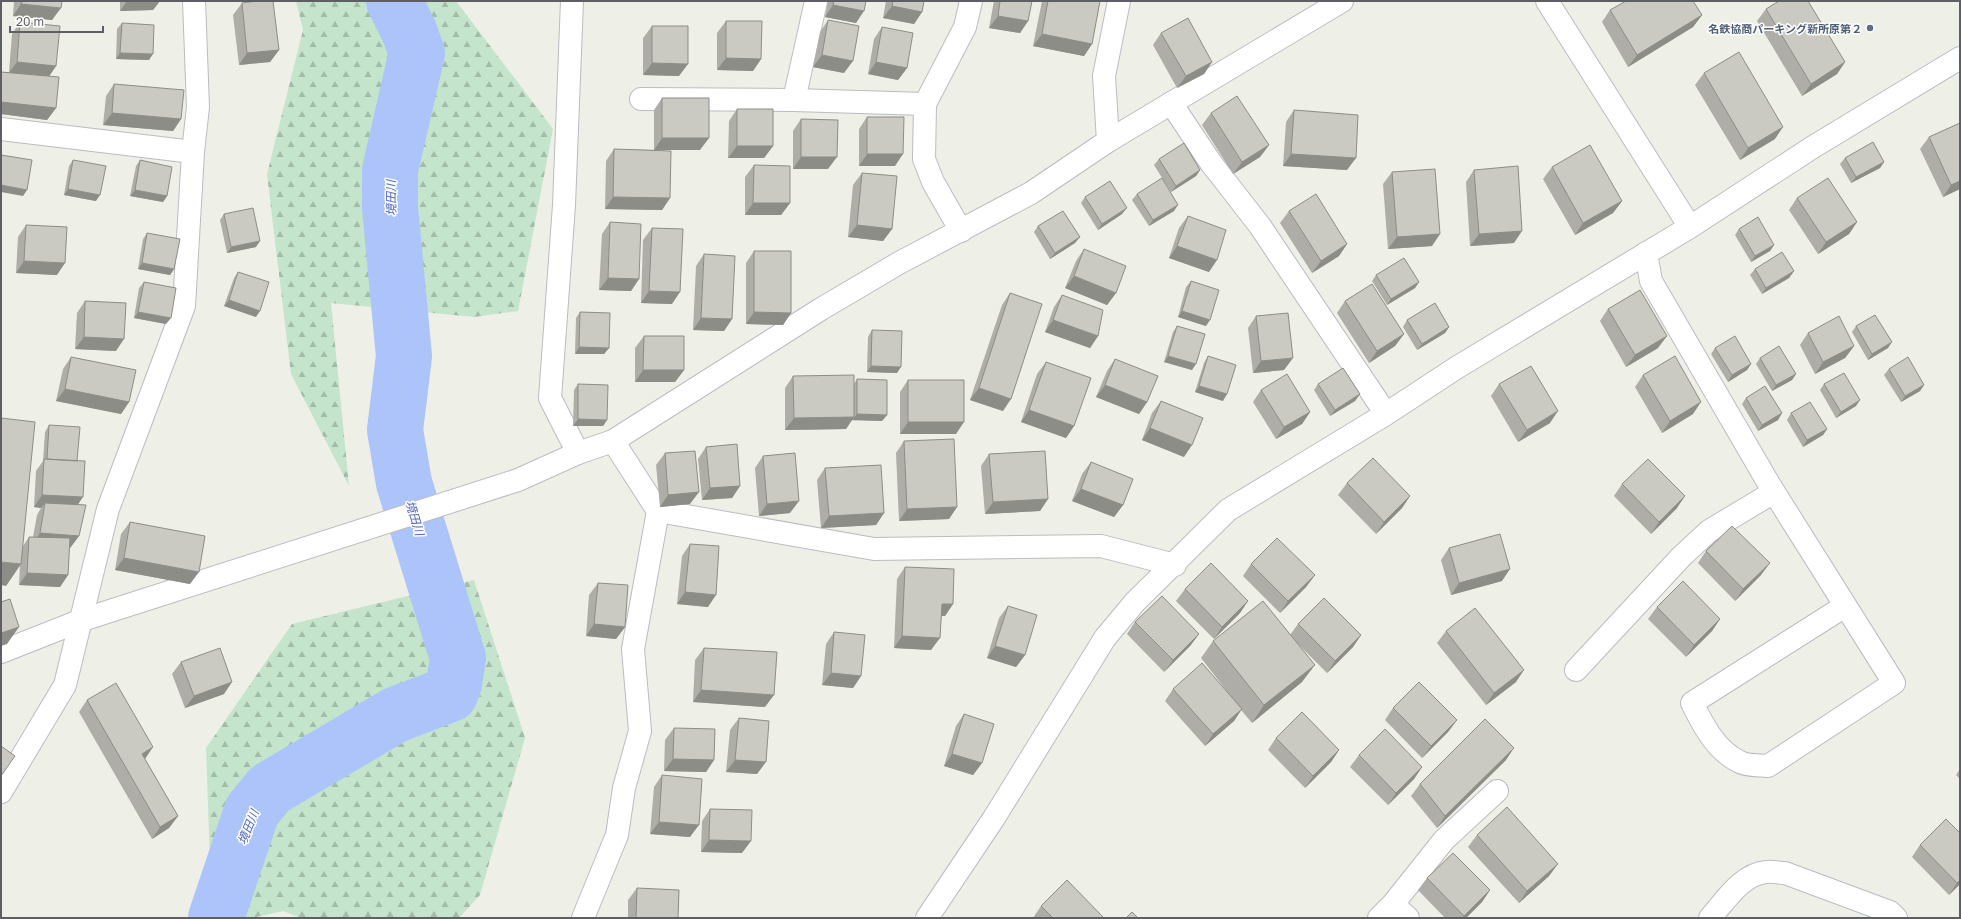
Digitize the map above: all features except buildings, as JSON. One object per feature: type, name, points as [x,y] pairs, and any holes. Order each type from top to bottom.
[{"type":"street","points":[[1,792],[65,685],[108,509],[184,306],[193,152],[198,107],[194,1]]},
{"type":"street","points":[[572,1],[564,205],[550,398],[578,453]]},
{"type":"street","points":[[794,100],[816,1]]},
{"type":"street","points":[[961,231],[933,182],[924,159],[925,104],[965,27],[971,1]]},
{"type":"street","points":[[1108,141],[1104,76],[1119,1]]},
{"type":"street","points":[[1,652],[82,620],[518,480],[578,453],[613,441],[821,309],[899,263],[1031,194],[1108,141],[1342,1]]},
{"type":"street","points":[[1547,1],[1690,227]]},
{"type":"street","points":[[927,918],[994,818],[1105,638],[1135,602],[1175,565],[1228,510],[1386,414],[1456,368],[1690,227],[1814,147],[1960,58]]},
{"type":"street","points":[[641,99],[794,100],[925,104]]},
{"type":"street","points":[[1171,103],[1211,163],[1260,226],[1386,414]]},
{"type":"street","points":[[1,129],[193,152]]},
{"type":"street","points":[[1646,253],[1651,280],[1774,492],[1894,683],[1768,766],[1741,763],[1720,749],[1703,725],[1692,703],[1845,606]]},
{"type":"street","points":[[583,918],[617,835],[624,788],[640,731],[633,649],[658,512],[613,441]]},
{"type":"street","points":[[1576,670],[1681,557],[1709,531],[1774,492]]},
{"type":"street","points":[[658,512],[874,549],[1101,546],[1175,565]]},
{"type":"street","points":[[1393,913],[1444,840],[1497,791]]},
{"type":"street","points":[[1710,918],[1739,885],[1752,876],[1766,872],[1784,873],[1890,912],[1896,918]]},
{"type":"green space","points":[[296,1],[456,1],[553,129],[518,311],[474,317],[331,303],[349,486],[291,374],[267,174],[303,30]]},
{"type":"green space","points":[[474,580],[525,738],[480,895],[459,918],[301,918],[283,911],[252,918],[212,918],[206,748],[292,624]]},
{"type":"waterway","name":"境田川","points":[[216,918],[252,811],[270,789],[395,715],[450,694],[454,684],[458,658],[404,483],[395,430],[404,356],[390,208],[390,170],[417,53],[409,31],[394,1]]},
{"type":"place","name":"名鉄協商パーキング新所原第２","points":[[1870,28]]}]
